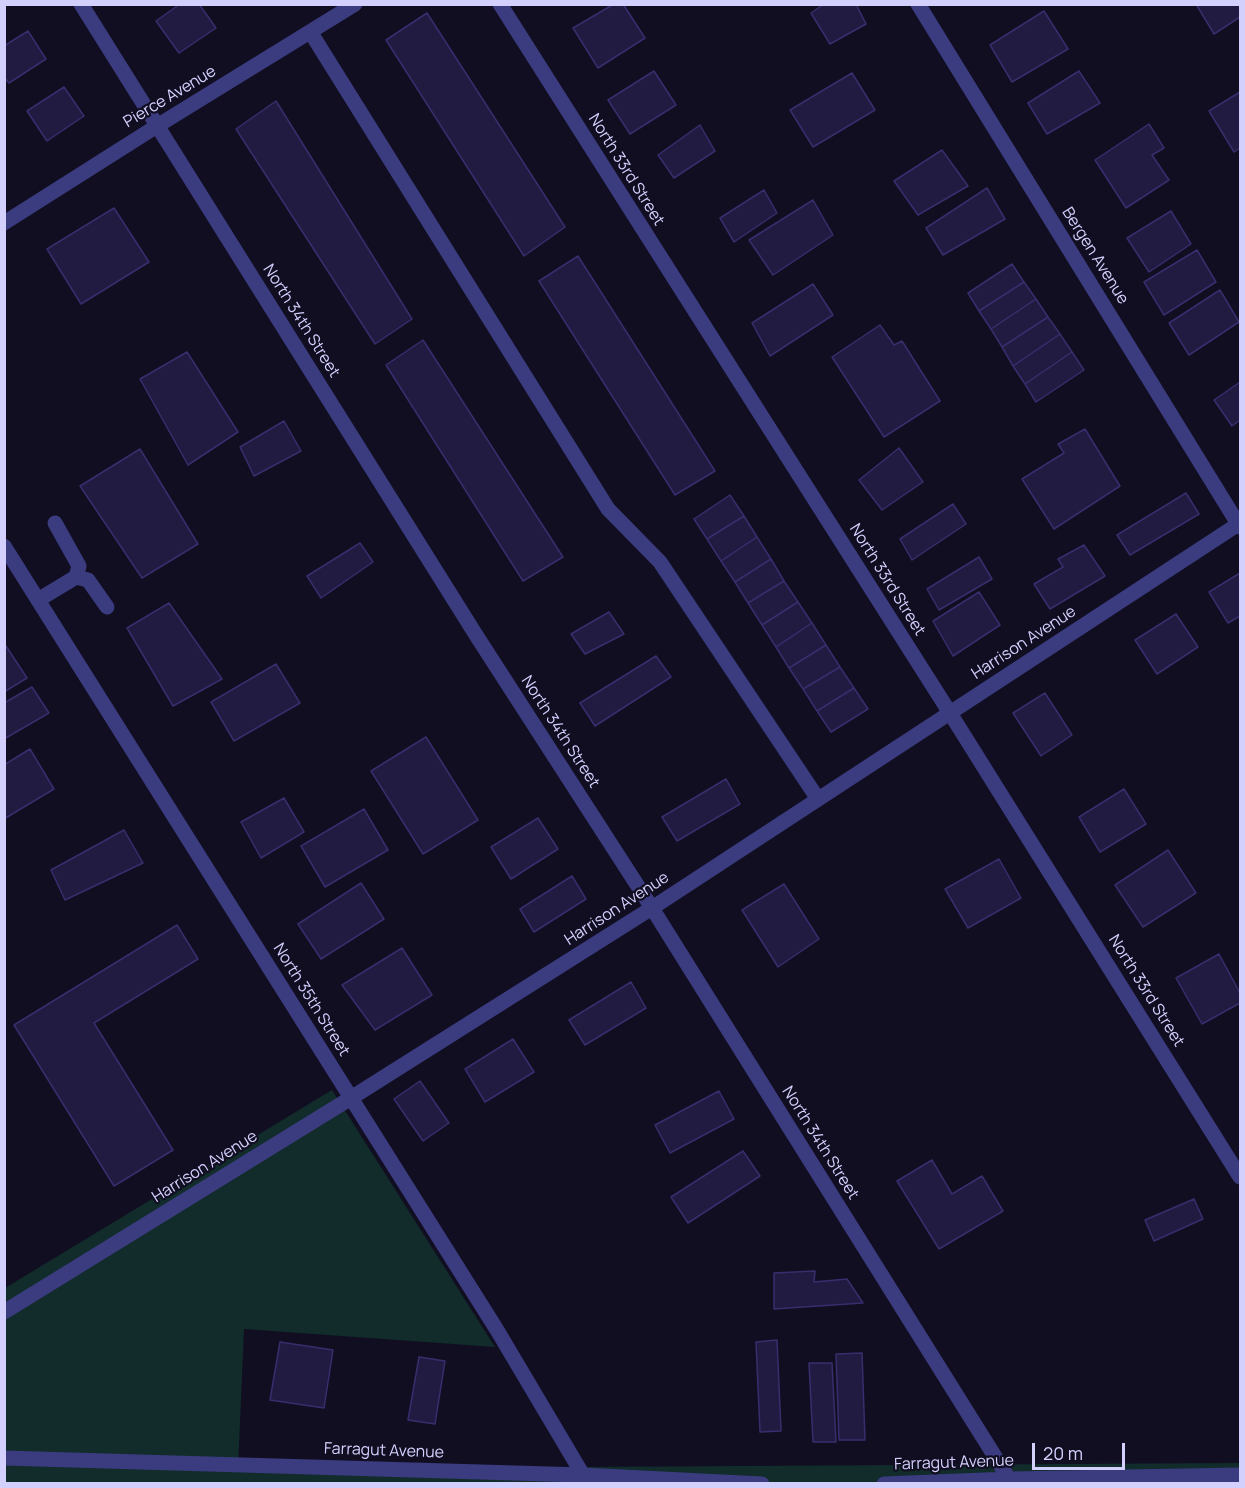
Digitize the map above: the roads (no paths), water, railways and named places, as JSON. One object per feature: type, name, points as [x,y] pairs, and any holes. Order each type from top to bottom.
[{"type":"street","name":"North 34th Street","points":[[81,4],[476,634],[652,908],[1008,1479]]},
{"type":"street","name":"Pierce Avenue","points":[[4,222],[355,4]]},
{"type":"street","name":"North 33rd Street","points":[[500,4],[950,713],[1240,1177]]},
{"type":"street","name":"Bergen Avenue","points":[[918,4],[1240,525]]},
{"type":"street","points":[[310,33],[608,509],[660,562],[818,799]]},
{"type":"street","points":[[38,600],[76,577],[79,566],[56,523]]},
{"type":"street","name":"Harrison Avenue","points":[[4,1312],[351,1098],[652,908],[1240,525]]},
{"type":"street","name":"North 35th Street","points":[[4,546],[497,1330],[583,1475]]},
{"type":"street","points":[[76,577],[88,580],[107,607]]},
{"type":"street","name":"Farragut Avenue","points":[[4,1458],[583,1475],[762,1484]]},
{"type":"street","name":"Farragut Avenue","points":[[884,1484],[1008,1479],[1240,1475]]}]
